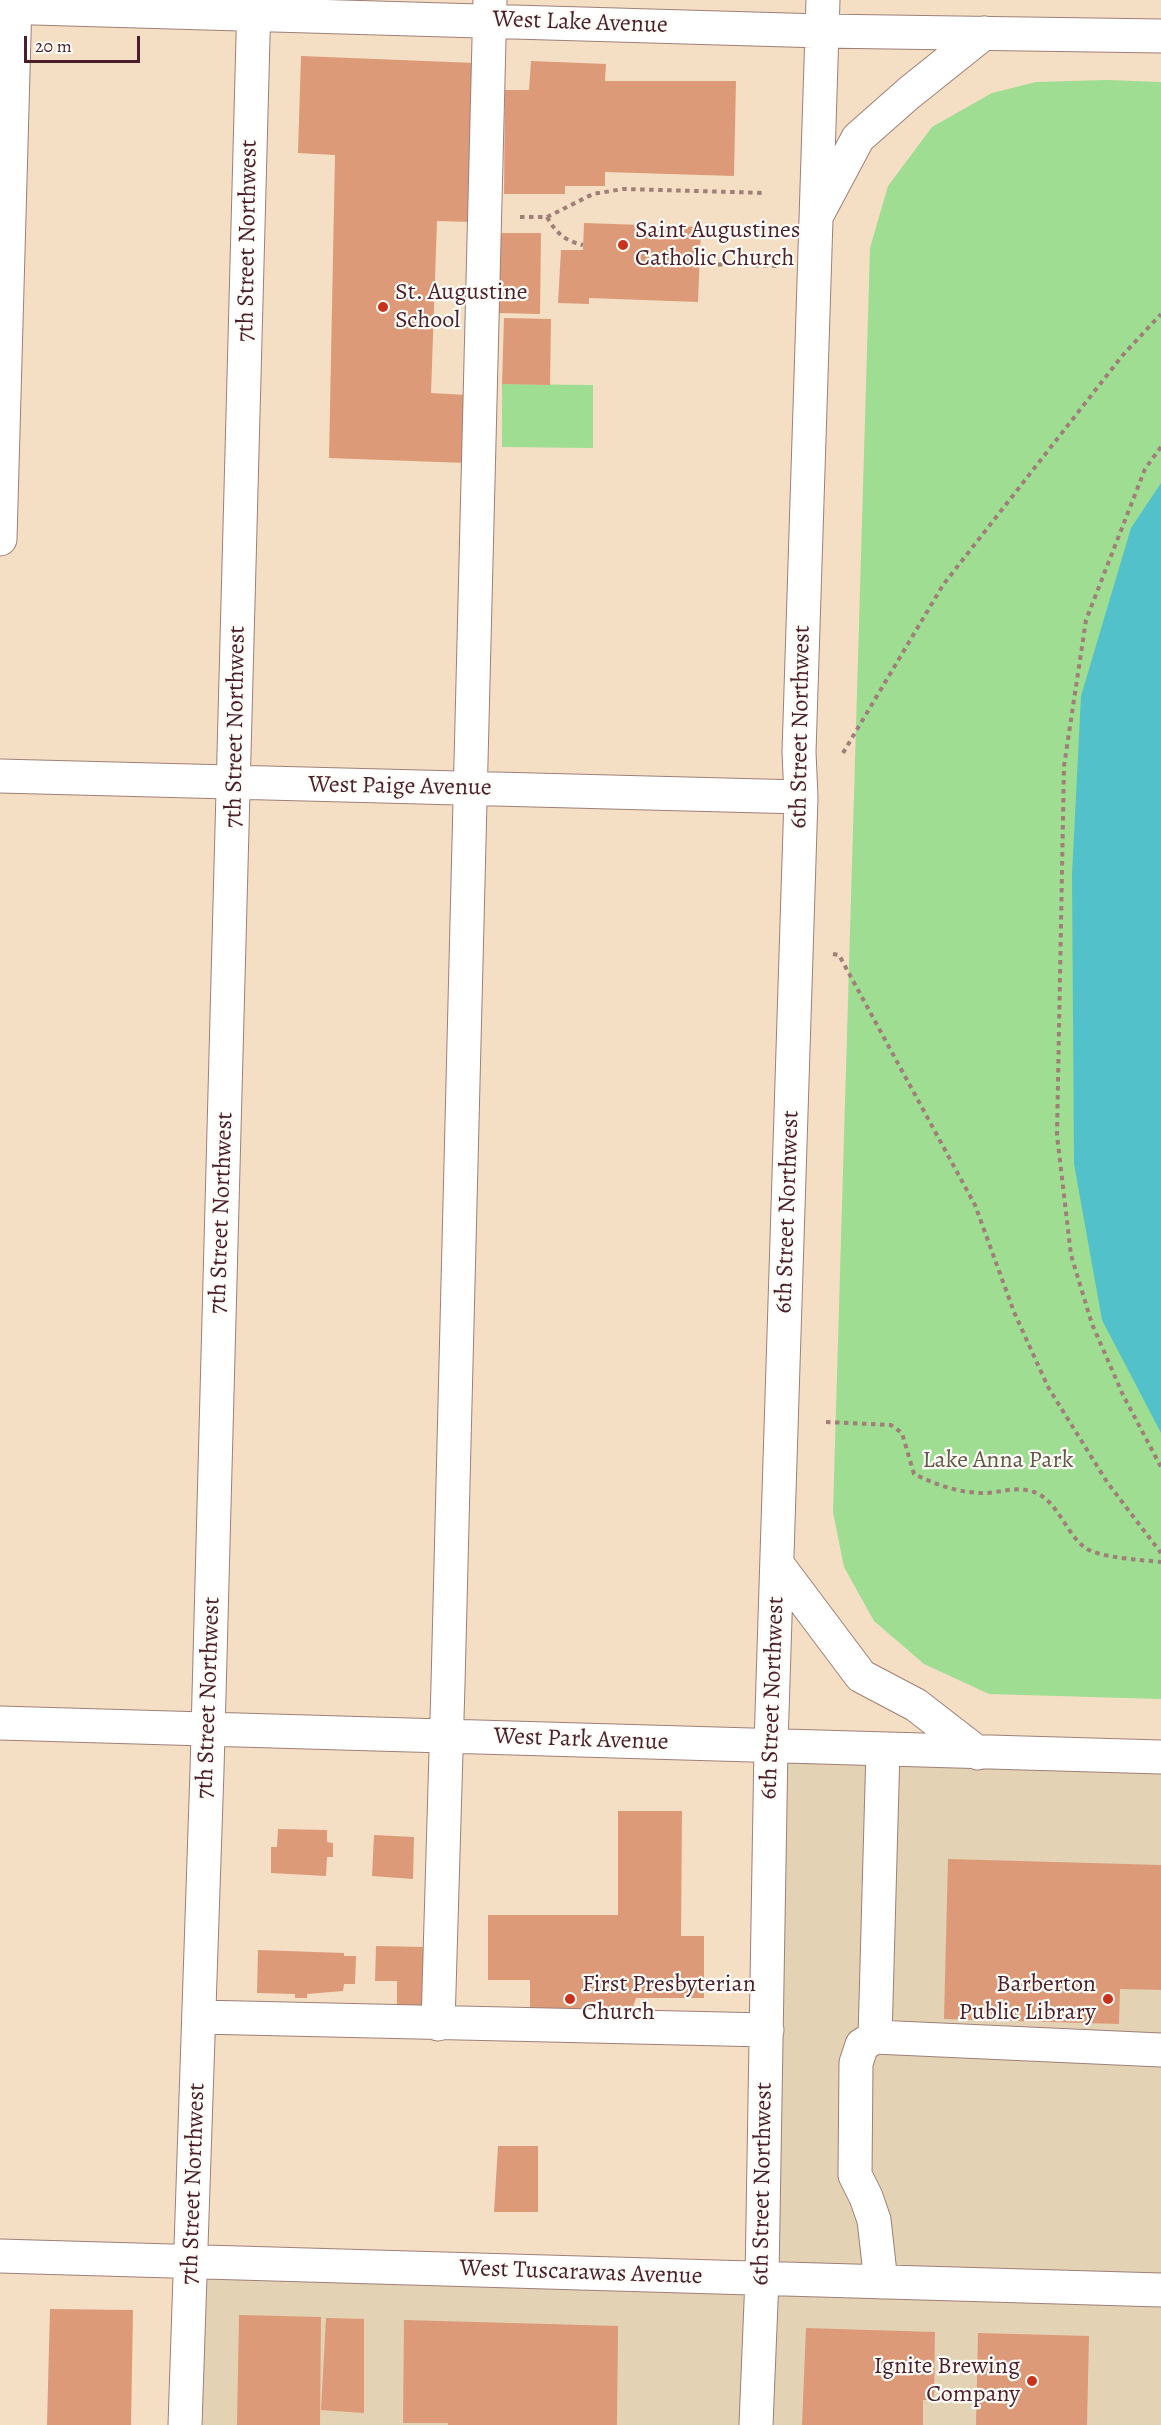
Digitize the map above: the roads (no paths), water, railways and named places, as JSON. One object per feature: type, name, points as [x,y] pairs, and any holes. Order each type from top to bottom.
[{"type":"street","name":"West Lake Avenue","points":[[10,5],[823,15],[984,33],[1161,36]]},
{"type":"street","points":[[0,539],[10,5]]},
{"type":"street","name":"7th Street Northwest","points":[[185,2425],[200,2018],[254,8]]},
{"type":"street","points":[[438,2024],[490,10]]},
{"type":"street","name":"6th Street Northwest","points":[[756,2425],[762,2278],[771,1746],[801,797],[799,752],[814,220],[823,15]]},
{"type":"street","points":[[814,220],[858,138],[909,93],[984,33]]},
{"type":"street","name":"West Paige Avenue","points":[[0,776],[801,797]]},
{"type":"street","points":[[777,1564],[861,1676],[916,1705],[978,1752]]},
{"type":"street","name":"West Park Avenue","points":[[0,1723],[1161,1757]]},
{"type":"street","points":[[875,2037],[883,1749]]},
{"type":"street","points":[[200,2018],[767,2030]]},
{"type":"street","points":[[881,2282],[874,2220],[855,2175],[856,2063],[862,2045],[875,2037],[1161,2050]]},
{"type":"street","name":"West Tuscarawas Avenue","points":[[0,2256],[1161,2290]]},
{"type":"water","points":[[1161,483],[1161,1433],[1102,1320],[1074,1164],[1072,875],[1081,696],[1131,528]]},
{"type":"place","name":"Saint Augustines Catholic Church","points":[[623,245]]},
{"type":"place","name":"St. Augustine School","points":[[383,307]]},
{"type":"place","name":"First Presbyterian Church","points":[[570,1999]]},
{"type":"place","name":"Barberton Public Library","points":[[1108,1999]]},
{"type":"place","name":"Ignite Brewing Company","points":[[1032,2381]]},
{"type":"park label","name":"Lake Anna Park","points":[[998,1461]]}]
